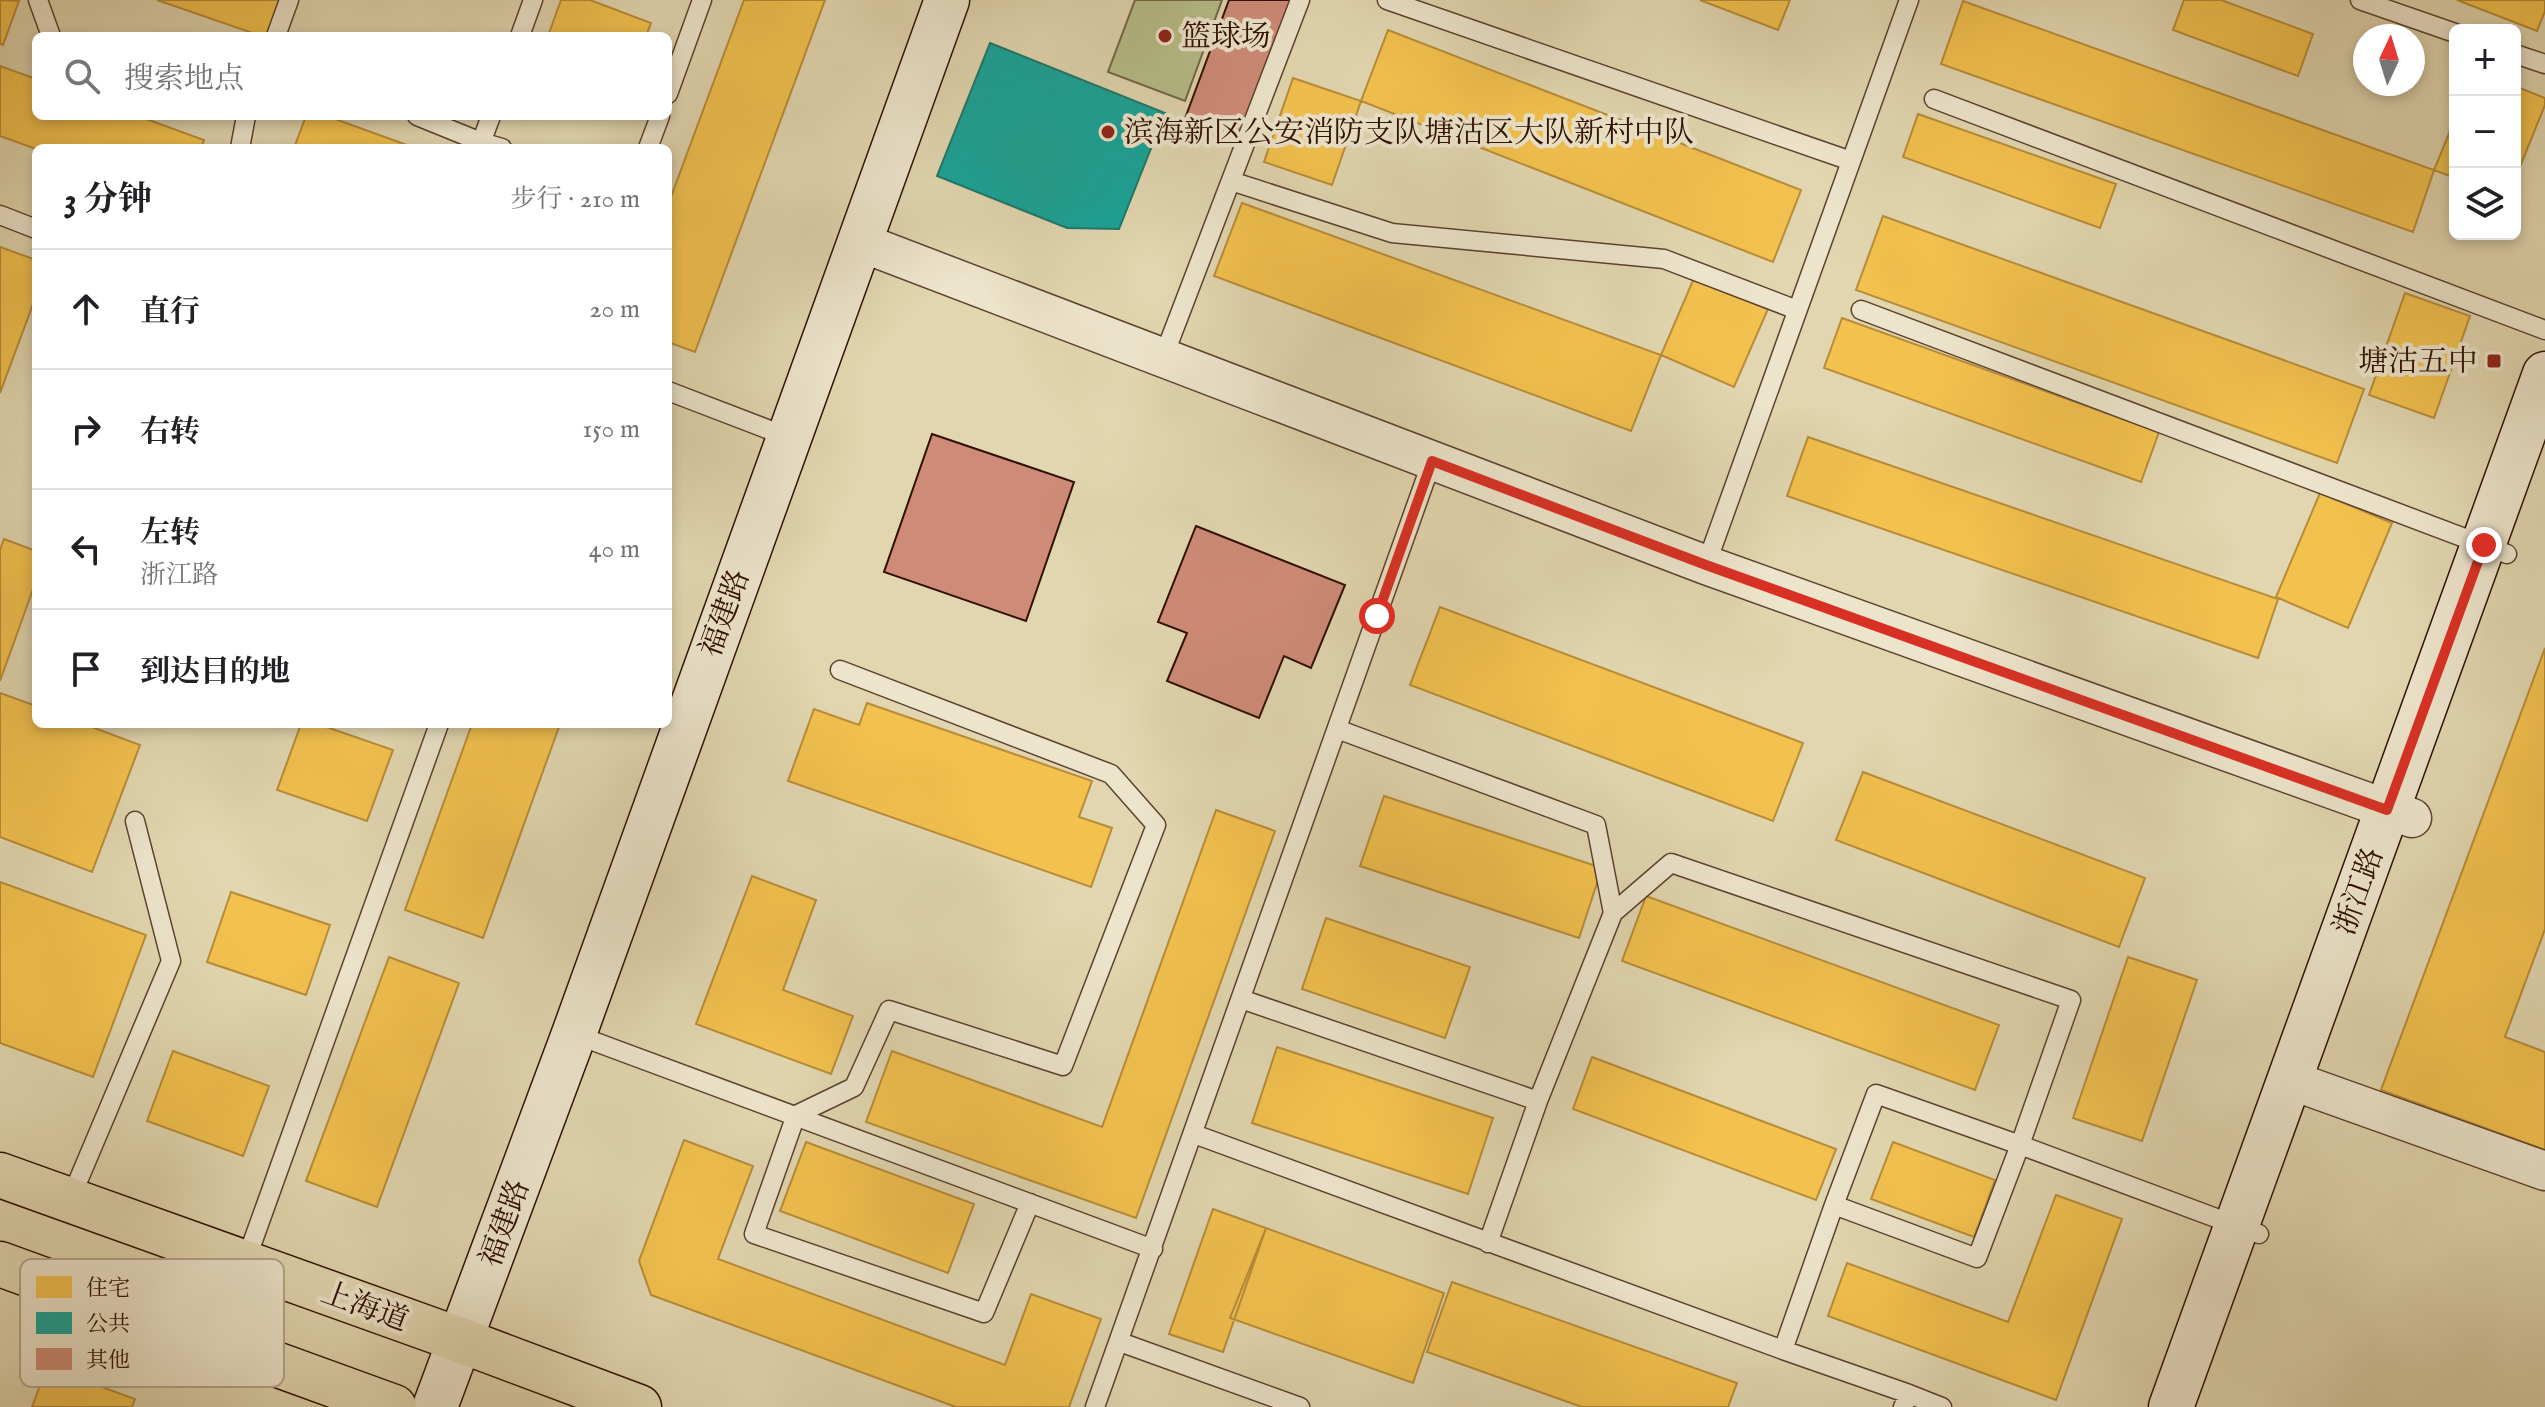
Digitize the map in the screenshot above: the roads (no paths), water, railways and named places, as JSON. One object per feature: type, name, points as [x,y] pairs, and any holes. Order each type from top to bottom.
[{"type":"main road","name":"上海道","points":[[0,1175],[234,1259]]},
{"type":"main road","points":[[0,1264],[20,1271]]},
{"type":"main road","name":"上海道","points":[[284,1277],[639,1407]]},
{"type":"main road","points":[[284,1367],[394,1407]]},
{"type":"street","name":"福建路","points":[[408,1407],[448,1336],[574,1034],[915,0]]},
{"type":"street","name":"福建路","points":[[672,676],[775,431],[860,242],[947,0]]},
{"type":"street","points":[[860,242],[1706,565],[2400,814]]},
{"type":"street","name":"浙江路","points":[[2171,1407],[2247,1229],[2496,549],[2545,374]]},
{"type":"street","name":"浙江路","points":[[2496,549],[2545,450]]},
{"type":"street","name":"福建路","points":[[435,1407],[448,1336],[653,728]]},
{"type":"street","points":[[2301,1084],[2545,1171]]},
{"type":"street","name":"浙江路","points":[[2198,1407],[2247,1229]]},
{"type":"lane","points":[[38,0],[50,32]]},
{"type":"lane","points":[[277,32],[289,0]]},
{"type":"lane","points":[[521,32],[533,0]]},
{"type":"lane","points":[[672,83],[702,0]]},
{"type":"lane","points":[[1163,358],[1300,0]]},
{"type":"lane","points":[[1387,0],[1851,161]]},
{"type":"lane","points":[[1706,565],[1909,0]]},
{"type":"lane","points":[[2360,0],[2449,31]]},
{"type":"lane","points":[[2521,56],[2545,64]]},
{"type":"lane","points":[[1934,99],[2545,330]]},
{"type":"lane","points":[[241,144],[246,120]]},
{"type":"lane","points":[[426,120],[478,144]]},
{"type":"lane","points":[[480,144],[489,120]]},
{"type":"lane","points":[[650,144],[658,120]]},
{"type":"lane","points":[[1231,181],[1392,233],[1664,259],[1797,310]]},
{"type":"lane","points":[[0,215],[32,227]]},
{"type":"lane","points":[[1861,310],[2496,549]]},
{"type":"lane","points":[[672,392],[775,431]]},
{"type":"lane","points":[[1095,1407],[1432,461]]},
{"type":"lane","points":[[840,670],[1111,774],[1156,825],[1063,1066],[889,1010],[854,1087],[796,1115],[754,1234],[984,1313],[1030,1203]]},
{"type":"lane","points":[[246,1259],[438,728]]},
{"type":"lane","points":[[1337,729],[1596,825],[1613,913]]},
{"type":"lane","points":[[70,1200],[171,961],[135,821]]},
{"type":"lane","points":[[1488,1243],[1538,1101],[1613,913],[1671,863],[2071,1000],[1977,1258],[1834,1205]]},
{"type":"lane","points":[[1241,999],[1538,1101]]},
{"type":"lane","points":[[574,1034],[1153,1249]]},
{"type":"lane","points":[[1783,1350],[1876,1094],[2247,1229]]},
{"type":"lane","points":[[1194,1134],[1783,1350],[1906,1401],[1942,1407]]},
{"type":"lane","points":[[1120,1342],[1300,1407]]},
{"type":"place","name":"篮球场","points":[[1165,36]]},
{"type":"place","name":"滨海新区公安消防支队塘沽区大队新村中队","points":[[1108,132]]},
{"type":"place","name":"塘沽五中","points":[[2494,361]]}]
